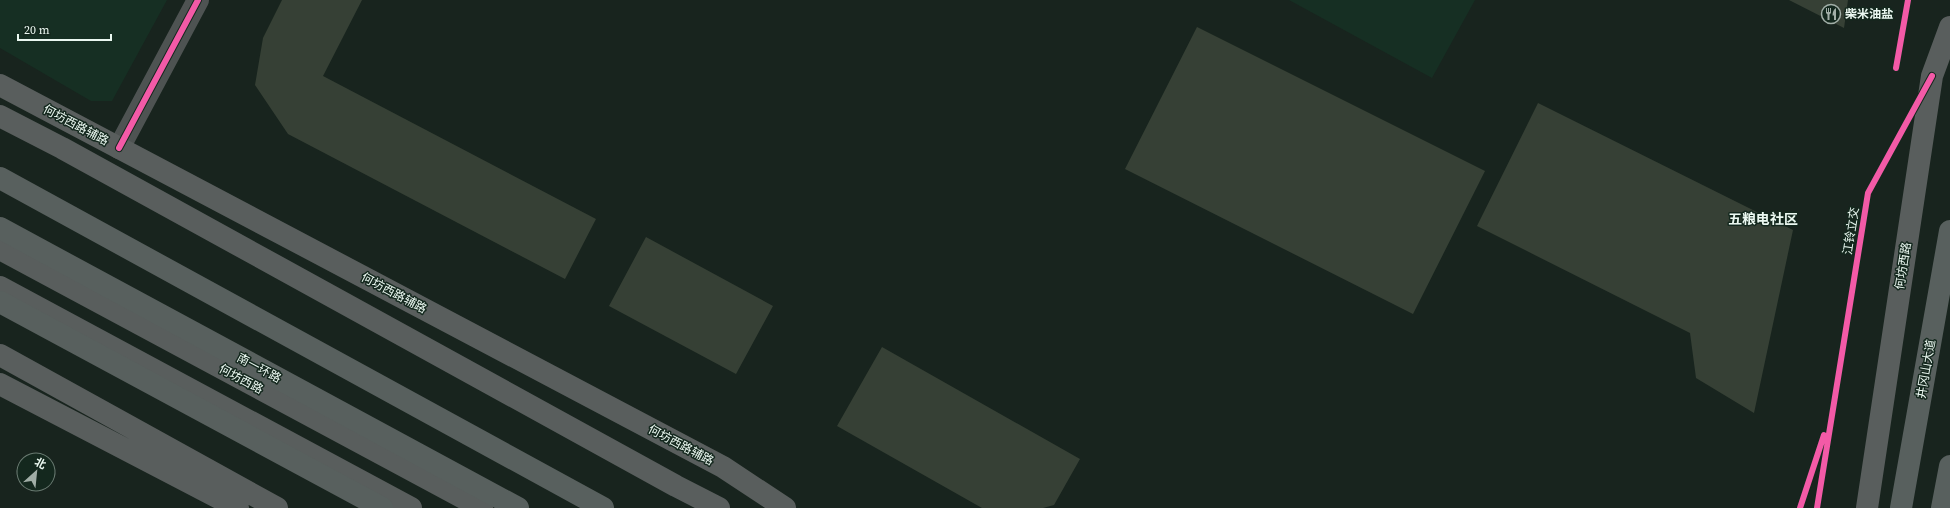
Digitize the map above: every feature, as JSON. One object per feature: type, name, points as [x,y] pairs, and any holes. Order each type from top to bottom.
[{"type":"highway","points":[[0,178],[603,508]]},
{"type":"highway","name":"南一环路","points":[[0,228],[518,508]]},
{"type":"highway","name":"井冈山大道","points":[[1901,508],[1950,231]]},
{"type":"highway","points":[[0,302],[382,508]]},
{"type":"highway","points":[[1942,508],[1950,467]]},
{"type":"main road","name":"何坊西路","points":[[1867,508],[1932,76],[1950,27]]},
{"type":"main road","name":"何坊西路辅路","points":[[0,85],[723,467],[785,508]]},
{"type":"main road","points":[[0,116],[69,152],[676,486],[719,508]]},
{"type":"main road","name":"何坊西路","points":[[0,249],[482,508]]},
{"type":"main road","points":[[0,287],[411,508]]},
{"type":"main road","points":[[0,355],[277,508]]},
{"type":"main road","points":[[0,384],[238,508]]},
{"type":"street","points":[[119,148],[198,0]]},
{"type":"shaded area","points":[[0,0],[167,0],[112,101],[91,101],[0,48]]},
{"type":"shaded area","points":[[1289,0],[1475,0],[1432,78]]},
{"type":"building","points":[[282,0],[362,0],[323,76],[596,219],[565,279],[288,134],[255,85],[263,38]]},
{"type":"building","name":"柴米油盐","points":[[1789,0],[1848,0],[1844,28]]},
{"type":"building","points":[[1197,27],[1485,171],[1413,314],[1125,169]]},
{"type":"building","points":[[1538,103],[1793,230],[1754,413],[1696,378],[1690,333],[1477,226]]},
{"type":"building","points":[[646,237],[773,306],[736,374],[609,306]]},
{"type":"building","points":[[882,347],[1080,459],[1054,505],[1043,508],[982,508],[837,426]]},
{"type":"cycle path","points":[[119,148],[198,0]]},
{"type":"cycle path","points":[[1896,68],[1908,0]]},
{"type":"cycle path","name":"江铃立交","points":[[1817,508],[1868,193],[1932,76]]},
{"type":"cycle path","points":[[1800,508],[1824,435]]},
{"type":"place","name":"柴米油盐","points":[[1831,14]]},
{"type":"district","name":"五粮电社区","points":[[1763,219]]}]
